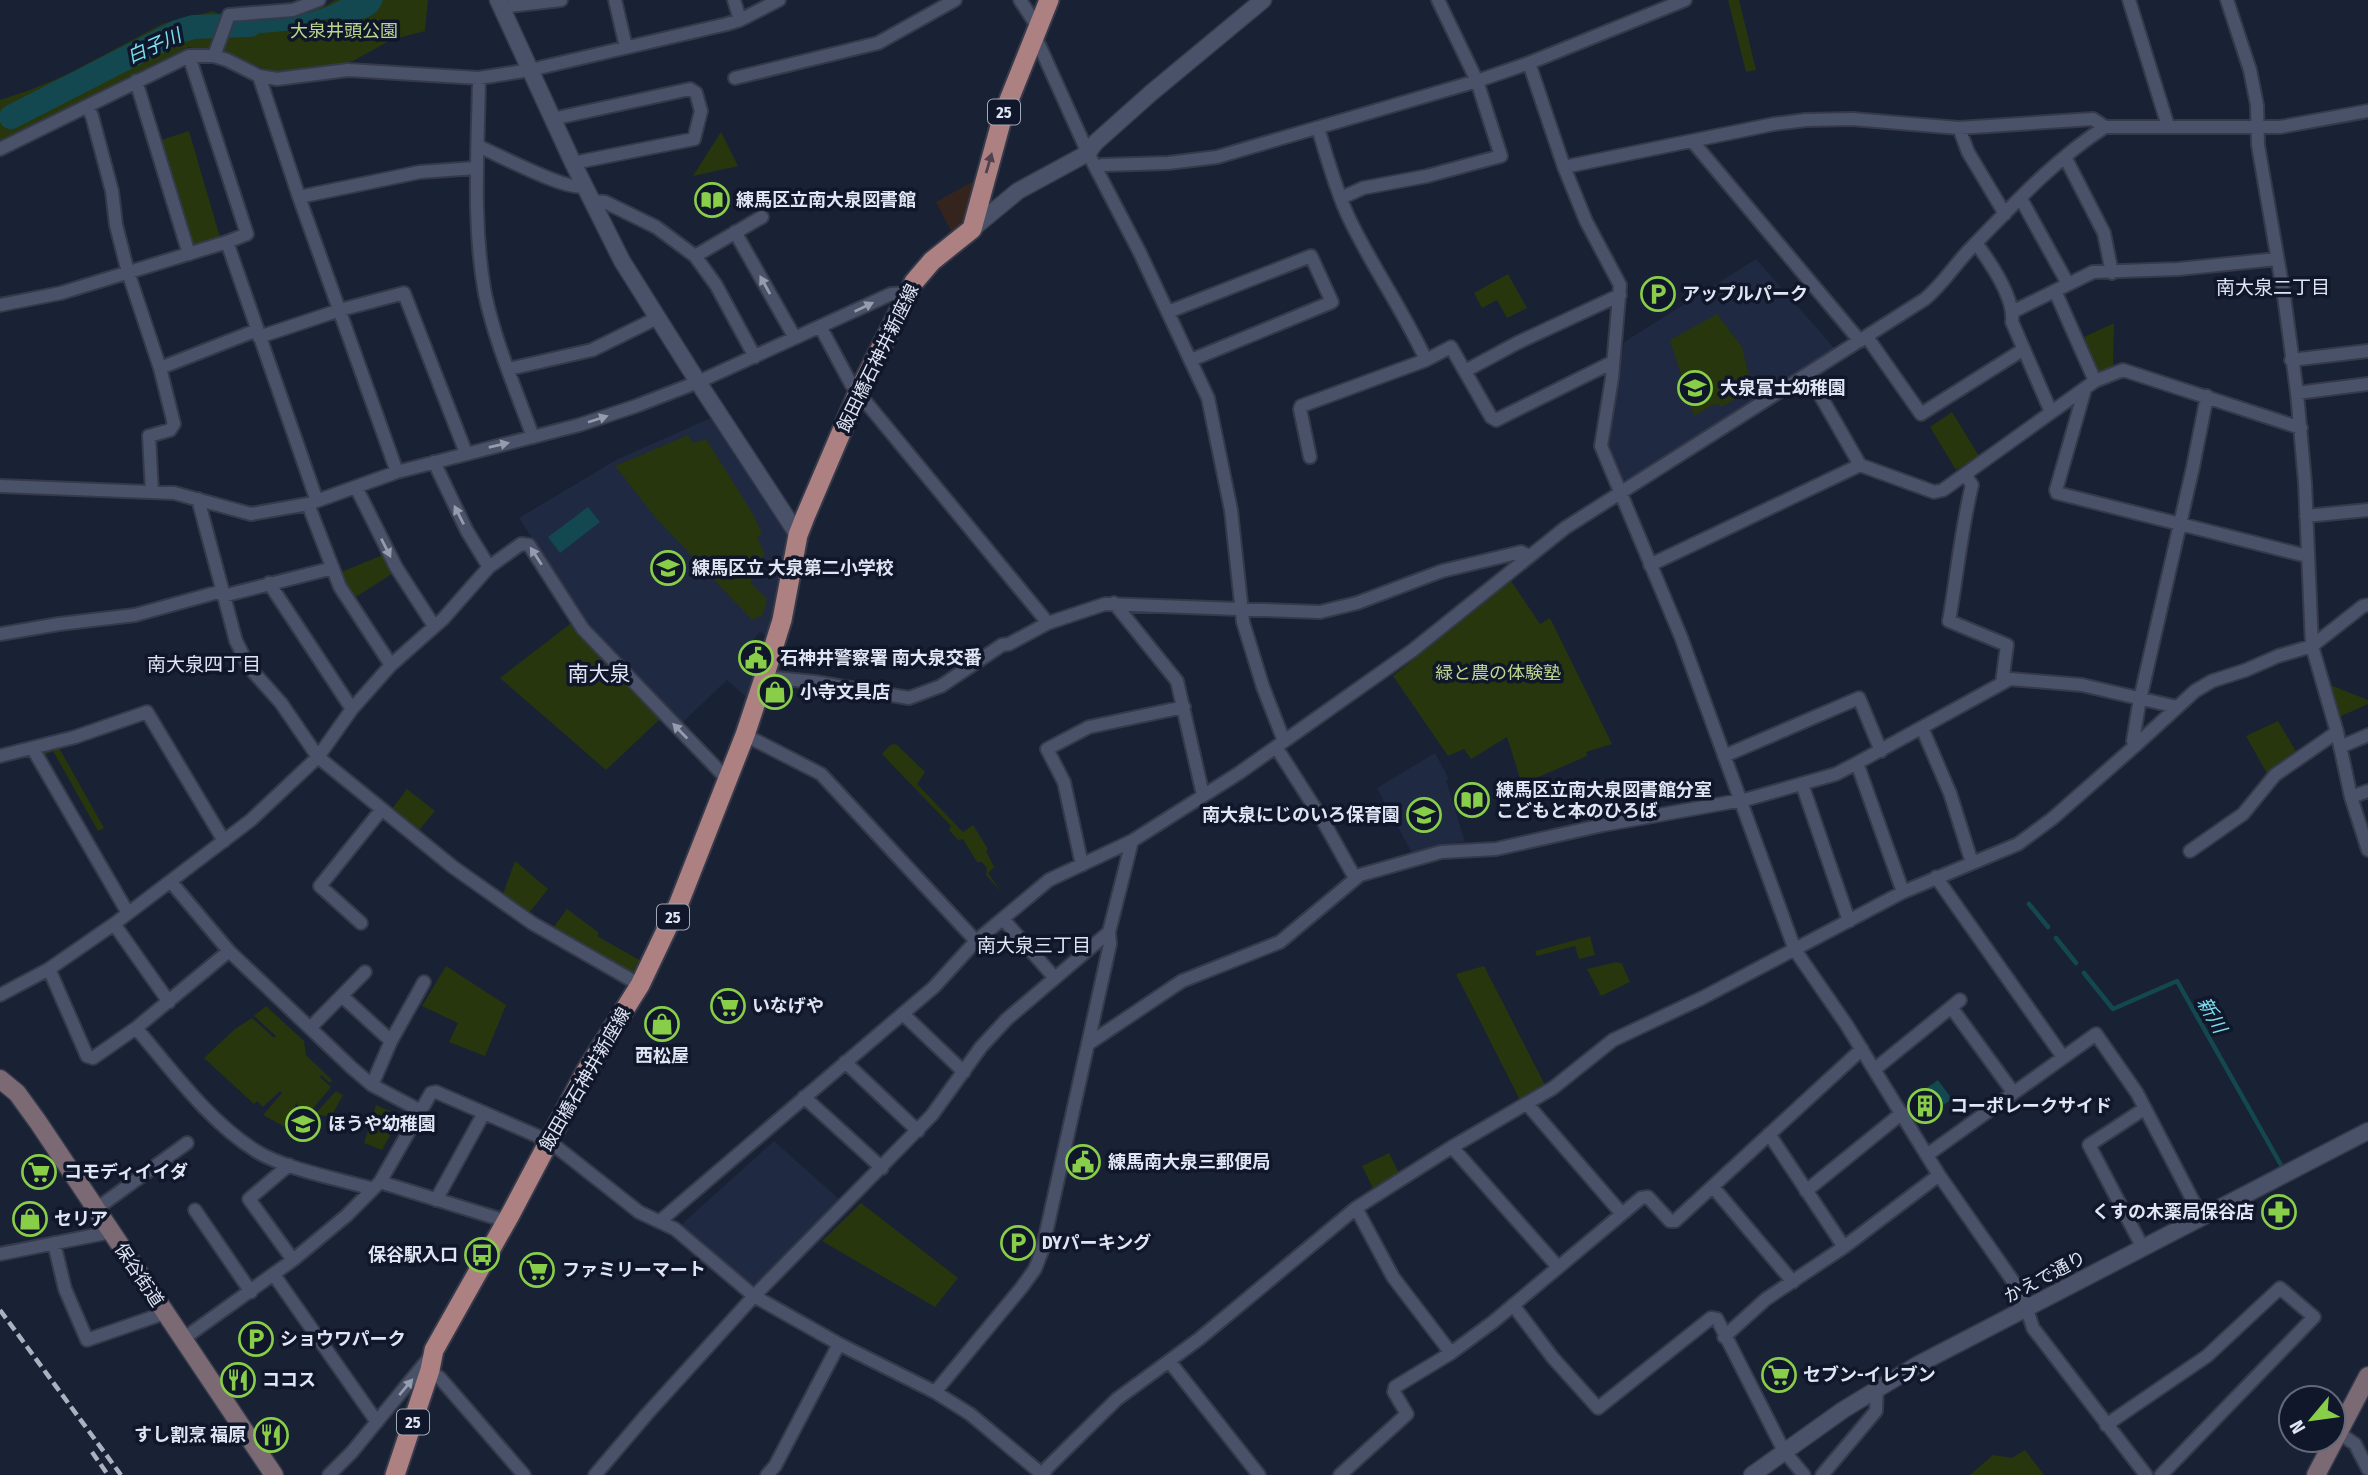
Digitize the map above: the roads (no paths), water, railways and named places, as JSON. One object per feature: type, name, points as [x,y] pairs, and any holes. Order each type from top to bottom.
[{"type":"main road","name":"25","points":[[972,229],[1003,115],[1049,0]]},
{"type":"main road","name":"飯田橋石神井新座線","points":[[395,1475],[429,1362],[586,1071],[640,985],[679,903],[745,735],[767,668],[789,592],[798,535],[858,393],[921,272],[972,229]]},
{"type":"main road","name":"保谷街道","points":[[0,1079],[26,1104],[274,1475]]},
{"type":"main road","points":[[2347,1417],[2368,1376]]},
{"type":"main road","points":[[2316,1475],[2328,1454]]},
{"type":"street","points":[[214,56],[229,15],[293,10],[319,0]]},
{"type":"street","points":[[561,0],[500,4],[552,119],[622,261],[798,535]]},
{"type":"street","points":[[615,0],[626,47]]},
{"type":"street","points":[[734,0],[740,20]]},
{"type":"street","points":[[0,149],[189,56],[214,56],[259,76],[283,79],[348,70],[479,78],[530,70],[740,20],[779,0]]},
{"type":"street","points":[[735,78],[878,43],[955,0]]},
{"type":"street","points":[[1020,0],[1037,33],[1088,153],[1208,398],[1236,543],[1243,622],[1280,744],[1355,878]]},
{"type":"street","points":[[972,229],[1018,191],[1088,153],[1095,143],[1151,93],[1263,0]]},
{"type":"street","points":[[1340,198],[1363,188],[1427,176],[1501,156],[1477,81],[1438,0]]},
{"type":"street","points":[[1097,167],[1217,158],[1477,81],[1685,0]]},
{"type":"street","points":[[2129,0],[2168,126]]},
{"type":"street","points":[[2227,0],[2250,70],[2258,145],[2297,393],[2312,646],[2337,732],[2351,797],[2368,850]]},
{"type":"street","points":[[0,304],[61,293],[245,236],[247,231],[189,56]]},
{"type":"street","points":[[1529,63],[1564,167],[1619,285],[1613,362],[1601,446],[1681,637],[1795,950],[1875,1069],[1939,1175],[2022,1294],[2033,1328],[2146,1475]]},
{"type":"street","points":[[259,76],[397,472]]},
{"type":"street","points":[[479,78],[476,168],[478,228],[485,290],[489,312],[533,437]]},
{"type":"street","points":[[136,81],[188,254]]},
{"type":"street","points":[[552,119],[690,89],[696,93],[701,111],[694,139],[573,163]]},
{"type":"street","points":[[87,107],[92,116],[112,191],[116,225],[128,272],[160,368],[174,424],[170,430],[149,436],[152,492]]},
{"type":"street","points":[[1564,167],[1774,124],[1806,120],[1852,119],[1959,128],[2093,119],[2105,127],[2280,127],[2368,111]]},
{"type":"street","points":[[660,1221],[934,987],[976,941],[1049,880],[1132,841],[1280,744],[1413,650],[1564,528],[1925,299],[2021,199],[2065,157],[2105,127]]},
{"type":"street","points":[[1318,128],[1348,217],[1413,331],[1426,360]]},
{"type":"street","points":[[1959,128],[1968,152],[2005,215]]},
{"type":"street","points":[[1693,142],[1863,339],[1921,414],[2024,349]]},
{"type":"street","points":[[478,146],[546,177],[577,188],[584,186]]},
{"type":"street","points":[[2065,157],[2104,233],[2112,272]]},
{"type":"street","points":[[299,197],[420,172],[476,168]]},
{"type":"street","points":[[2021,199],[2068,284]]},
{"type":"street","points":[[592,201],[605,202],[656,227],[695,256],[716,285],[755,357]]},
{"type":"street","points":[[695,256],[762,217]]},
{"type":"street","points":[[736,232],[795,338]]},
{"type":"street","points":[[227,242],[340,587],[391,665]]},
{"type":"street","points":[[1976,243],[1990,262],[2014,311],[2012,321],[2051,412]]},
{"type":"street","points":[[1168,312],[1311,256],[1332,302],[1191,360]]},
{"type":"street","points":[[2014,311],[2093,272],[2178,269],[2277,259]]},
{"type":"street","points":[[2055,291],[2090,385],[2056,492],[2307,556]]},
{"type":"street","points":[[160,368],[258,333],[399,292],[406,295],[466,453]]},
{"type":"street","points":[[0,486],[174,493],[251,514],[313,503],[397,472],[601,418],[698,382],[891,294],[909,293]]},
{"type":"street","points":[[1465,371],[1517,343],[1620,295]]},
{"type":"street","points":[[509,369],[592,350],[657,318]]},
{"type":"street","points":[[821,328],[858,393],[1048,623]]},
{"type":"street","points":[[1310,457],[1301,406],[1426,360],[1451,346],[1491,417],[1496,420],[1613,362]]},
{"type":"street","points":[[2291,360],[2368,351]]},
{"type":"street","points":[[1808,374],[1860,465],[1934,492],[1943,490],[2090,385],[2127,370],[2301,428]]},
{"type":"street","points":[[2297,393],[2368,384]]},
{"type":"street","points":[[2136,745],[2133,735],[2207,396]]},
{"type":"street","points":[[434,462],[467,531],[489,567]]},
{"type":"street","points":[[1650,565],[1860,465]]},
{"type":"street","points":[[1965,474],[1972,485],[1949,621],[2007,645],[2002,683]]},
{"type":"street","points":[[356,487],[396,567],[434,626]]},
{"type":"street","points":[[198,499],[236,641],[249,667],[281,703],[318,757],[453,867],[532,923],[640,985]]},
{"type":"street","points":[[2305,516],[2368,510]]},
{"type":"street","points":[[0,995],[49,969],[114,924],[271,803],[318,757],[352,709],[391,665],[434,626],[489,567],[521,544],[529,545],[583,629],[728,780]]},
{"type":"street","points":[[767,668],[815,682],[909,698],[941,687],[1002,645],[1009,644],[1048,623],[1076,612],[1114,603],[1320,612],[1357,603],[1442,571],[1482,560],[1521,552],[1529,556]]},
{"type":"street","points":[[0,635],[135,615],[333,568]]},
{"type":"street","points":[[269,583],[352,709]]},
{"type":"street","points":[[1114,603],[1177,681],[1203,795]]},
{"type":"street","points":[[183,1339],[274,1275],[346,1216],[377,1185],[431,1093],[436,1092],[549,1141],[639,1212],[676,1229],[754,1296],[935,1392],[970,1415],[1043,1475],[1116,1399],[1199,1339],[1356,1208],[1452,1147],[1553,1088],[1613,1040],[1702,998],[1903,892],[2018,844],[2053,818],[2195,691],[2212,681],[2312,646],[2368,604]]},
{"type":"street","points":[[1088,1044],[1182,981],[1280,942],[1355,878],[1441,852],[1496,849],[1603,825],[1739,800],[1836,774],[2010,679],[2082,685],[2177,707]]},
{"type":"street","points":[[1724,756],[1859,698],[1881,751]]},
{"type":"street","points":[[1082,865],[1064,782],[1046,749],[1089,727],[1184,707]]},
{"type":"street","points":[[0,756],[33,749],[147,712],[224,841]]},
{"type":"street","points":[[1922,728],[1951,793],[1972,863]]},
{"type":"street","points":[[2190,851],[2243,814],[2276,775],[2337,732]]},
{"type":"street","points":[[745,735],[821,774],[976,941]]},
{"type":"street","points":[[2340,747],[2368,735]]},
{"type":"street","points":[[33,749],[128,913]]},
{"type":"street","points":[[1857,763],[1903,892]]},
{"type":"street","points":[[1801,784],[1849,921]]},
{"type":"street","points":[[2351,797],[2368,791]]},
{"type":"street","points":[[361,923],[320,886],[382,809]]},
{"type":"street","points":[[935,1392],[1022,1287],[1035,1269],[1042,1251],[1110,944],[1109,932],[1132,841]]},
{"type":"street","points":[[1936,877],[2063,1058]]},
{"type":"street","points":[[171,882],[229,951],[372,1085],[421,1111]]},
{"type":"street","points":[[1003,919],[1054,976]]},
{"type":"street","points":[[114,924],[169,1002]]},
{"type":"street","points":[[595,1475],[754,1296],[918,1131],[981,1047],[1007,1019],[1054,976],[1109,932]]},
{"type":"street","points":[[49,969],[87,1056],[93,1058],[136,1028],[229,951]]},
{"type":"street","points":[[310,1028],[365,972]]},
{"type":"street","points":[[372,1085],[391,1041],[424,982]]},
{"type":"street","points":[[342,996],[391,1041]]},
{"type":"street","points":[[1875,1069],[1955,1003],[2013,1092]]},
{"type":"street","points":[[903,1014],[964,1072]]},
{"type":"street","points":[[136,1028],[185,1086],[225,1127],[257,1152],[289,1165],[436,1200],[506,1221]]},
{"type":"street","points":[[1927,1156],[2096,1034],[2131,1083],[2202,1218]]},
{"type":"street","points":[[1339,1475],[1407,1414],[1394,1392],[1395,1387],[1451,1353],[1644,1196],[1673,1222],[1862,1049]]},
{"type":"street","points":[[845,1062],[918,1131]]},
{"type":"street","points":[[804,1097],[882,1168]]},
{"type":"street","points":[[1527,1104],[1622,1214]]},
{"type":"street","points":[[2143,1248],[2089,1145],[2144,1109]]},
{"type":"street","points":[[436,1200],[484,1113]]},
{"type":"street","points":[[1806,1191],[1902,1113]]},
{"type":"street","name":"かえで通り","points":[[1752,1475],[1877,1387],[2368,1131]]},
{"type":"street","points":[[1769,1134],[1844,1247]]},
{"type":"street","points":[[96,1209],[187,1143]]},
{"type":"street","points":[[1452,1147],[1558,1267]]},
{"type":"street","points":[[289,1165],[248,1199],[293,1260]]},
{"type":"street","points":[[1724,1337],[1766,1298],[1844,1247],[1939,1175]]},
{"type":"street","points":[[1713,1187],[1793,1282]]},
{"type":"street","points":[[1356,1208],[1393,1278],[1451,1353]]},
{"type":"street","points":[[195,1210],[251,1292]]},
{"type":"street","points":[[0,1254],[111,1232]]},
{"type":"street","points":[[54,1243],[65,1289],[87,1340],[165,1312]]},
{"type":"street","points":[[274,1275],[377,1422]]},
{"type":"street","points":[[2106,1425],[2207,1356],[2280,1288],[2314,1317],[2161,1475]]},
{"type":"street","points":[[1513,1305],[1553,1358],[1598,1408],[1711,1318],[1717,1319],[1784,1451],[1804,1475]]},
{"type":"street","points":[[767,1475],[775,1466],[839,1343]]},
{"type":"street","points":[[1169,1361],[1259,1475]]},
{"type":"street","points":[[329,1475],[429,1362],[524,1475]]},
{"type":"street","points":[[1822,1475],[1876,1411],[1877,1387]]},
{"type":"street","points":[[2347,1438],[2355,1444],[2368,1469]]},
{"type":"waterway","name":"白子川","points":[[11,117],[177,32],[193,27],[250,25]]},
{"type":"waterway","name":"新川","points":[[2029,904],[2048,927]]},
{"type":"waterway","name":"新川","points":[[2056,938],[2076,963]]},
{"type":"waterway","name":"新川","points":[[2084,973],[2113,1009],[2177,981],[2281,1165]]},
{"type":"railway","points":[[0,1310],[121,1475]]},
{"type":"railway","points":[[92,1452],[108,1475]]},
{"type":"place","name":"練馬区立南大泉図書館","points":[[712,200]]},
{"type":"place","name":"アップルパーク","points":[[1658,294]]},
{"type":"place","name":"大泉富士幼稚園","points":[[1695,388]]},
{"type":"place","name":"練馬区立 大泉第二小学校","points":[[668,568]]},
{"type":"place","name":"石神井警察署 南大泉交番","points":[[756,658]]},
{"type":"place","name":"小寺文具店","points":[[775,692]]},
{"type":"place","name":"練馬区立南大泉図書館分室 こどもと本のひろば","points":[[1472,800]]},
{"type":"place","name":"南大泉にじのいろ保育園","points":[[1424,815]]},
{"type":"place","name":"いなげや","points":[[728,1006]]},
{"type":"place","name":"西松屋","points":[[662,1024]]},
{"type":"place","name":"コーポレークサイド","points":[[1925,1106]]},
{"type":"place","name":"ほうや幼稚園","points":[[303,1124]]},
{"type":"place","name":"練馬南大泉三郵便局","points":[[1083,1162]]},
{"type":"place","name":"コモディイイダ","points":[[39,1172]]},
{"type":"place","name":"くすの木薬局保谷店","points":[[2279,1212]]},
{"type":"place","name":"セリア","points":[[30,1219]]},
{"type":"place","name":"DYパーキング","points":[[1018,1243]]},
{"type":"place","name":"保谷駅入口","points":[[482,1255]]},
{"type":"place","name":"ファミリーマート","points":[[537,1270]]},
{"type":"place","name":"ショウワパーク","points":[[256,1339]]},
{"type":"place","name":"セブン-イレブン","points":[[1779,1375]]},
{"type":"place","name":"ココス","points":[[238,1380]]},
{"type":"place","name":"すし割烹 福原","points":[[271,1435]]},
{"type":"district","name":"南大泉二丁目","points":[[2273,287]]},
{"type":"district","name":"南大泉四丁目","points":[[204,664]]},
{"type":"district","name":"南大泉","points":[[599,674]]},
{"type":"district","name":"南大泉三丁目","points":[[1034,945]]},
{"type":"park label","name":"大泉井頭公園","points":[[344,31]]},
{"type":"park label","name":"緑と農の体験塾","points":[[1498,673]]}]
